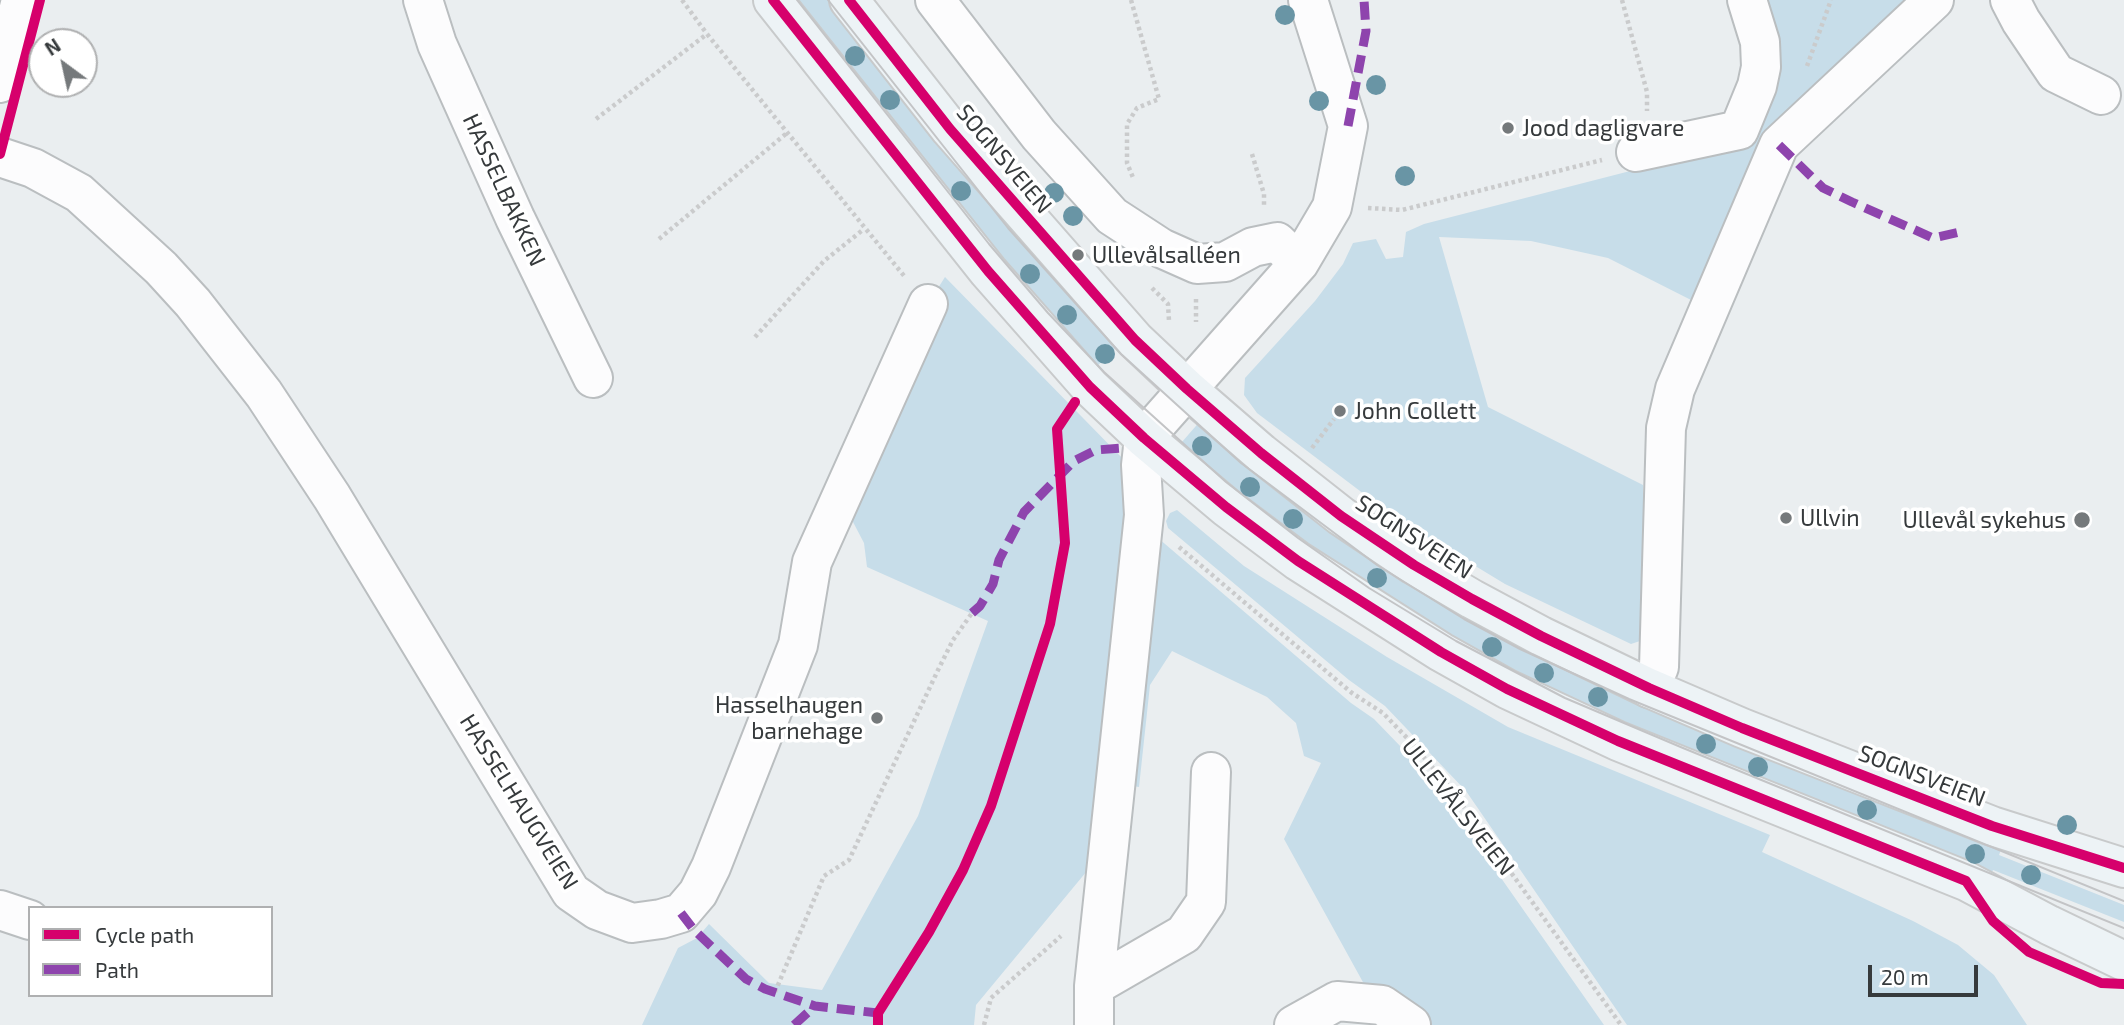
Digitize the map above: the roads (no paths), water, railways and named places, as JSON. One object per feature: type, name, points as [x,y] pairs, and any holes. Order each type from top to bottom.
[{"type":"main road","points":[[773,0],[988,271],[1090,387],[1144,438],[1226,507],[1298,561],[1408,633],[1507,688],[1618,741],[1966,881],[2124,961]]},
{"type":"main road","name":"SOGNSVEIEN","points":[[849,0],[950,128],[1135,340],[1187,389],[1305,489],[1414,565],[1541,636],[1648,688],[1993,826],[2124,868]]},
{"type":"street","points":[[0,83],[21,0]]},
{"type":"street","name":"HASSELBAKKEN","points":[[423,0],[438,44],[471,119],[593,377]]},
{"type":"street","points":[[935,0],[1039,135],[1112,216],[1161,248],[1197,264],[1224,262],[1253,247],[1288,253]]},
{"type":"street","points":[[1094,1025],[1094,986],[1141,548],[1141,465],[1144,438],[1223,351],[1288,253],[1332,208],[1348,126],[1308,0]]},
{"type":"street","points":[[1636,152],[1739,130],[1757,86],[1761,66],[1760,42],[1746,0]]},
{"type":"street","points":[[1648,688],[1659,667],[1666,428],[1675,389],[1779,145],[1934,0]]},
{"type":"street","points":[[2010,0],[2056,73],[2101,95]]},
{"type":"street","name":"HASSELHAUGVEIEN","points":[[0,157],[33,168],[79,193],[161,268],[230,349],[332,497],[571,892],[597,910],[632,923],[681,913],[698,893],[711,867],[798,645],[812,562],[928,304]]},
{"type":"street","points":[[1094,986],[1184,934],[1206,902],[1211,772]]},
{"type":"street","points":[[0,910],[28,919]]},
{"type":"street","points":[[1294,1025],[1337,1001],[1382,1005],[1411,1025]]},
{"type":"tram line","points":[[797,0],[989,244],[1048,313],[1104,372],[1226,482],[1298,538],[1369,588],[1456,641],[1565,698],[2124,928]]},
{"type":"tram line","points":[[828,0],[1008,228],[1121,354],[1241,463],[1377,565],[1464,619],[1520,649],[1629,699],[2124,901]]},
{"type":"place","name":"Jood dagligvare","points":[[1508,128]]},
{"type":"place","name":"Ullevålsalléen","points":[[1078,255]]},
{"type":"place","name":"John Collett","points":[[1340,411]]},
{"type":"place","name":"Ullvin","points":[[1786,518]]},
{"type":"place","name":"Ullevål sykehus","points":[[2082,520]]},
{"type":"place","name":"Hasselhaugen barnehage","points":[[877,718]]}]
